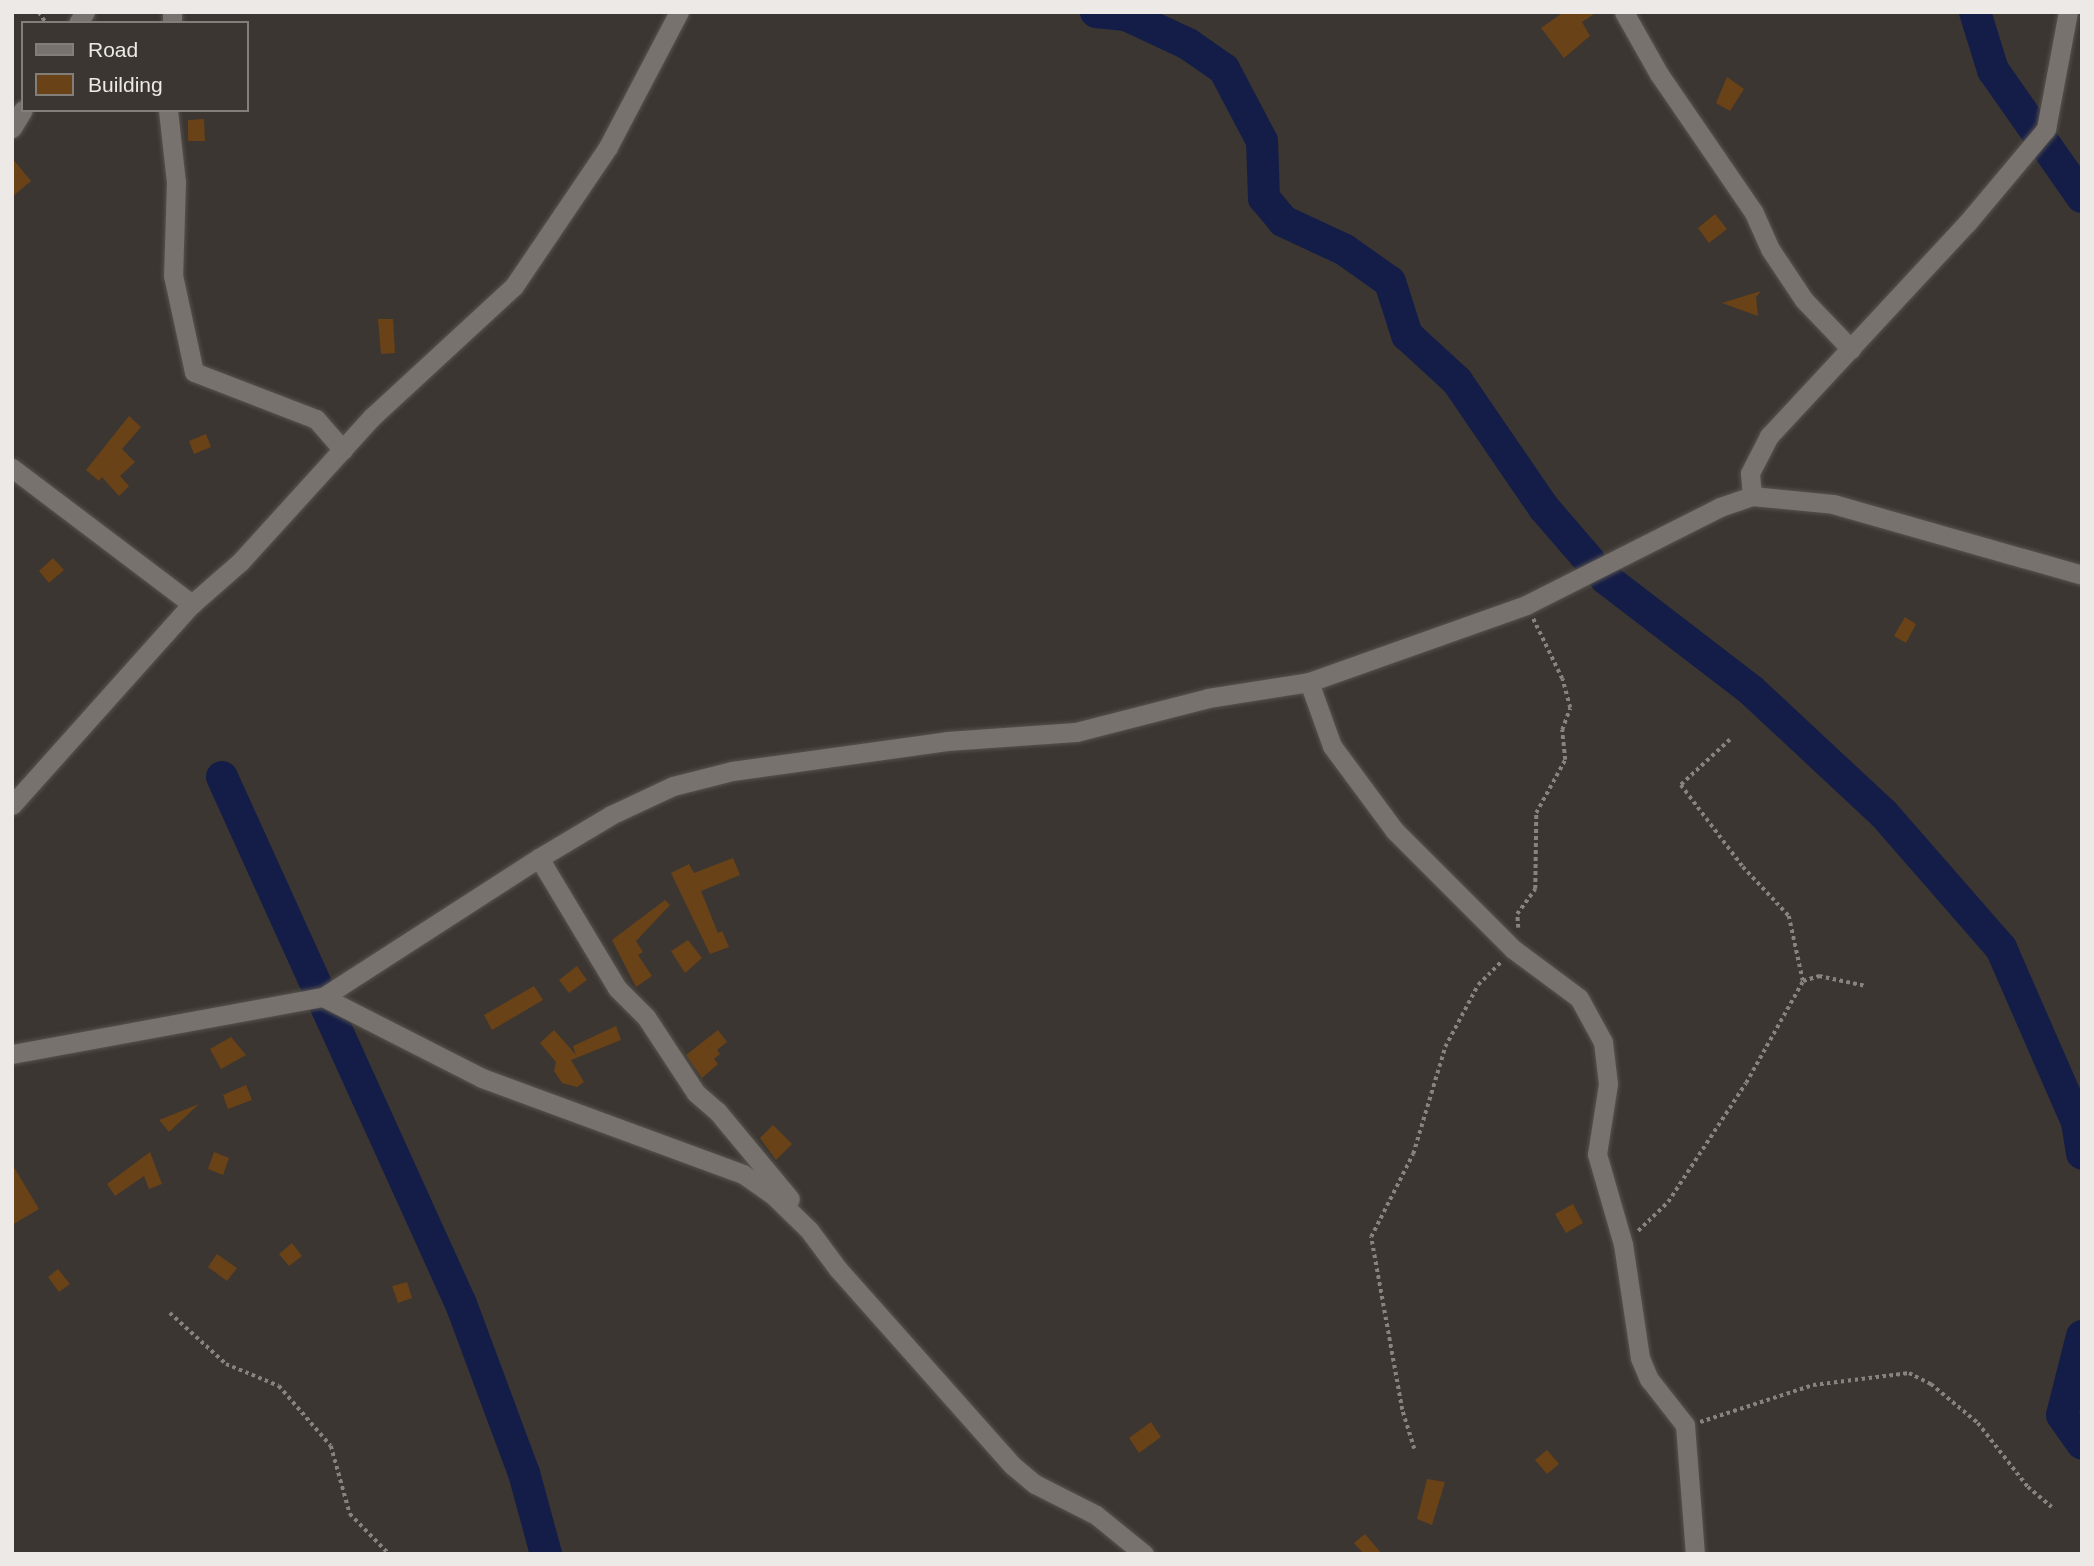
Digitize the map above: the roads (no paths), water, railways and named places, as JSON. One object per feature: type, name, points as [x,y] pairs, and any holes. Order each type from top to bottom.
[{"type":"street","points":[[12,806],[192,604],[240,562],[343,450],[514,286],[608,147],[679,12]]},
{"type":"street","points":[[1624,12],[1659,74],[1755,213],[1770,249],[1804,300],[1851,349]]},
{"type":"street","points":[[1752,496],[1750,473],[1769,436],[1851,349],[2046,129],[2068,12]]},
{"type":"street","points":[[12,128],[22,112]]},
{"type":"street","points":[[168,112],[176,182],[173,275],[194,372],[316,419],[343,450]]},
{"type":"street","points":[[12,468],[192,604]]},
{"type":"street","points":[[12,1054],[323,997],[539,858],[661,792],[732,771],[947,741],[1076,732],[1208,698],[1309,682],[1526,605],[1720,507],[1752,496],[1833,504],[2082,575]]},
{"type":"street","points":[[1309,682],[1332,746],[1395,831],[1513,949],[1579,998],[1603,1042],[1608,1084],[1597,1154],[1623,1244],[1640,1358],[1649,1379],[1685,1425],[1695,1554]]},
{"type":"street","points":[[539,858],[617,988],[646,1017],[696,1093],[718,1111],[786,1194],[808,1230],[838,1269],[1012,1465],[1035,1484],[1096,1515],[1144,1554]]},
{"type":"street","points":[[323,997],[482,1078],[743,1174],[773,1195],[808,1230]]},
{"type":"waterway","points":[[1096,12],[1126,15],[1188,44],[1224,69],[1262,141],[1264,198],[1283,221],[1345,250],[1390,282],[1407,335],[1457,381],[1544,508],[1589,560]]},
{"type":"waterway","points":[[1975,12],[1993,70],[2082,197]]},
{"type":"waterway","points":[[1605,578],[1752,691],[1884,814],[2001,948],[2077,1122]]},
{"type":"waterway","points":[[222,777],[461,1304],[524,1473],[546,1554]]},
{"type":"waterway","points":[[2082,1110],[2077,1122],[2082,1154]]},
{"type":"waterway","points":[[2082,1336],[2062,1415],[2082,1444]]}]
